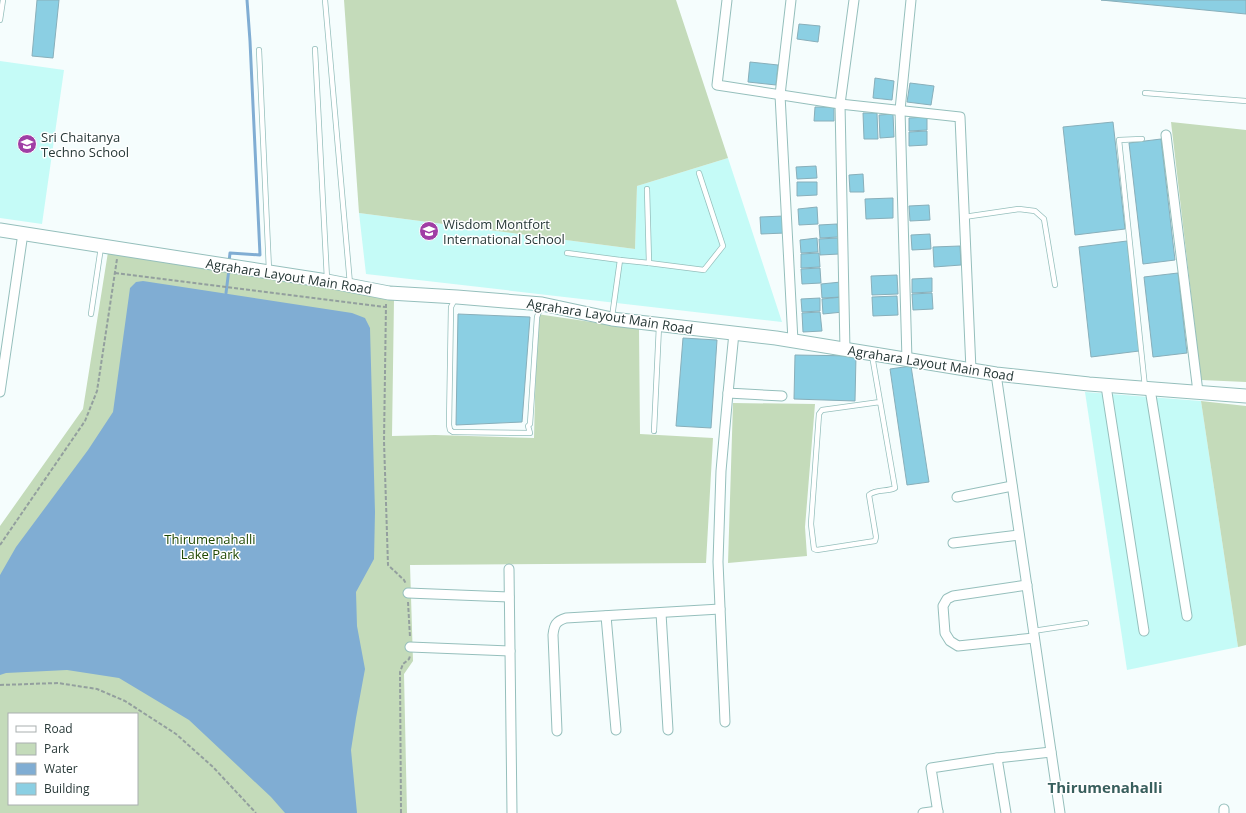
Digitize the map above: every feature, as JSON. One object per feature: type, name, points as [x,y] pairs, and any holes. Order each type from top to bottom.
[{"type":"street","points":[[727,0],[717,86],[840,104],[960,117],[971,370]]},
{"type":"street","points":[[791,0],[780,95],[793,341]]},
{"type":"street","points":[[845,350],[840,104],[854,0]]},
{"type":"street","points":[[907,360],[900,110],[912,0]]},
{"type":"street","points":[[1166,135],[1198,392]]},
{"type":"street","name":"Agrahara Layout Main Road","points":[[0,230],[229,265],[389,293],[542,304],[612,319],[793,341],[996,374],[1106,386],[1246,396]]},
{"type":"street","points":[[0,392],[23,233]]},
{"type":"street","points":[[725,722],[718,562],[728,380],[734,333]]},
{"type":"street","points":[[996,374],[1060,813]]},
{"type":"street","points":[[1106,386],[1144,631]]},
{"type":"street","points":[[1148,388],[1187,616]]},
{"type":"street","points":[[728,393],[782,396]]},
{"type":"street","points":[[957,497],[1012,486]]},
{"type":"street","points":[[953,544],[1019,535]]},
{"type":"street","points":[[509,569],[512,813]]},
{"type":"street","points":[[1026,585],[953,596],[947,599],[943,606],[945,633],[950,641],[958,646],[1034,635]]},
{"type":"street","points":[[408,594],[509,597]]},
{"type":"street","points":[[557,731],[553,635],[554,626],[559,620],[566,618],[720,609]]},
{"type":"street","points":[[661,613],[668,730]]},
{"type":"street","points":[[606,616],[616,730]]},
{"type":"street","points":[[410,647],[510,651]]},
{"type":"street","points":[[923,813],[938,812],[931,768],[1051,752]]},
{"type":"street","points":[[997,758],[1006,813]]},
{"type":"lane","points":[[0,20],[3,0]]},
{"type":"lane","points":[[325,0],[350,285]]},
{"type":"lane","points":[[315,49],[327,281]]},
{"type":"lane","points":[[259,50],[270,272]]},
{"type":"lane","points":[[1146,93],[1246,101]]},
{"type":"lane","points":[[1142,139],[1119,140],[1148,388]]},
{"type":"lane","points":[[567,253],[704,270],[723,246],[699,173]]},
{"type":"lane","points":[[647,189],[649,263]]},
{"type":"lane","points":[[964,217],[1019,209],[1035,211],[1044,219],[1055,285]]},
{"type":"lane","points":[[91,314],[101,245]]},
{"type":"lane","points":[[612,319],[620,260]]},
{"type":"lane","points":[[457,297],[451,307],[449,425],[450,430],[453,432],[530,433],[528,426],[530,424],[537,317],[542,304]]},
{"type":"lane","points":[[654,430],[659,324]]},
{"type":"lane","points":[[872,354],[895,488],[891,490],[872,492],[869,495],[876,537],[875,541],[817,550],[814,549],[811,524],[819,414],[822,410],[880,402]]},
{"type":"lane","points":[[1034,635],[1086,623]]},
{"type":"path","points":[[0,545],[85,421],[97,391],[118,248]]},
{"type":"path","points":[[115,273],[386,307]]},
{"type":"path","points":[[389,293],[386,307],[384,441],[388,565],[404,580],[408,588],[410,647],[409,659],[403,664],[400,672],[401,813]]},
{"type":"path","points":[[0,685],[58,683],[97,689],[125,701],[176,734],[213,767],[256,813]]},
{"type":"shaded area","name":"Sri Chaitanya Techno School","points":[[0,61],[64,70],[42,224],[0,218]]},
{"type":"shaded area","name":"Wisdom Montfort International School","points":[[728,158],[782,322],[366,274],[359,213],[635,249],[637,186]]},
{"type":"shaded area","points":[[1085,392],[1201,401],[1238,647],[1127,670]]},
{"type":"green space","points":[[344,0],[676,0],[728,158],[637,186],[635,249],[359,213]]},
{"type":"green space","points":[[1171,122],[1246,130],[1246,382],[1201,380]]},
{"type":"green space","name":"Thirumenahalli Lake Park","points":[[108,252],[394,299],[392,436],[435,435],[534,438],[537,314],[639,329],[640,434],[713,438],[706,563],[410,565],[413,661],[404,674],[407,813],[0,813],[0,526],[83,409]]},
{"type":"green space","points":[[1201,401],[1246,406],[1246,645],[1238,647]]},
{"type":"green space","points":[[733,403],[815,404],[805,527],[807,556],[728,563]]},
{"type":"water","name":"Thirumenahalli Lake Park","points":[[143,281],[352,313],[365,318],[370,328],[375,512],[374,559],[356,592],[357,626],[365,669],[351,750],[357,813],[285,813],[271,797],[189,720],[119,678],[67,670],[6,673],[0,675],[0,575],[16,547],[88,450],[113,412],[130,288],[136,282]]},
{"type":"building","points":[[37,0],[59,0],[53,58],[32,56]]},
{"type":"building","points":[[1101,0],[1246,0],[1246,14]]},
{"type":"building","points":[[799,24],[820,26],[818,42],[797,39]]},
{"type":"building","points":[[750,62],[778,65],[776,85],[748,82]]},
{"type":"building","points":[[875,78],[894,81],[892,100],[873,98]]},
{"type":"building","points":[[910,83],[934,86],[931,105],[907,102]]},
{"type":"building","points":[[815,107],[834,107],[834,121],[814,121]]},
{"type":"building","points":[[863,113],[877,113],[878,139],[864,139]]},
{"type":"building","points":[[893,114],[894,137],[880,138],[879,115]]},
{"type":"building","points":[[927,117],[927,130],[909,131],[909,118]]},
{"type":"building","points":[[1113,122],[1125,229],[1075,235],[1063,127]]},
{"type":"building","points":[[927,131],[927,145],[909,146],[909,132]]},
{"type":"building","points":[[1161,139],[1175,260],[1143,264],[1129,143]]},
{"type":"building","points":[[816,166],[817,178],[797,179],[796,167]]},
{"type":"building","points":[[863,174],[864,192],[850,192],[849,175]]},
{"type":"building","points":[[797,182],[817,182],[817,195],[797,196]]},
{"type":"building","points":[[893,198],[893,218],[866,219],[865,199]]},
{"type":"building","points":[[929,205],[930,220],[910,221],[909,206]]},
{"type":"building","points":[[817,207],[818,224],[799,225],[798,209]]},
{"type":"building","points":[[784,216],[785,233],[761,234],[760,217]]},
{"type":"building","points":[[837,224],[838,237],[820,238],[819,225]]},
{"type":"building","points":[[930,234],[931,249],[912,250],[911,235]]},
{"type":"building","points":[[817,238],[818,252],[801,253],[800,240]]},
{"type":"building","points":[[838,238],[839,254],[820,255],[819,239]]},
{"type":"building","points":[[1127,241],[1139,351],[1091,357],[1079,247]]},
{"type":"building","points":[[960,246],[961,265],[934,267],[933,247]]},
{"type":"building","points":[[819,253],[820,267],[801,268],[801,254]]},
{"type":"building","points":[[820,268],[821,283],[802,284],[801,269]]},
{"type":"building","points":[[1178,273],[1187,353],[1153,357],[1144,277]]},
{"type":"building","points":[[897,275],[898,294],[872,295],[871,276]]},
{"type":"building","points":[[932,278],[932,292],[912,293],[912,279]]},
{"type":"building","points":[[841,282],[842,297],[822,298],[821,284]]},
{"type":"building","points":[[932,293],[933,309],[913,310],[912,294]]},
{"type":"building","points":[[897,296],[898,315],[873,316],[872,297]]},
{"type":"building","points":[[842,297],[843,312],[823,314],[822,299]]},
{"type":"building","points":[[820,298],[820,311],[802,312],[801,299]]},
{"type":"building","points":[[820,312],[822,331],[803,332],[802,313]]},
{"type":"building","points":[[458,314],[530,317],[522,422],[456,425]]},
{"type":"building","points":[[683,338],[717,340],[711,428],[676,426]]},
{"type":"building","points":[[795,355],[856,356],[855,401],[794,399]]},
{"type":"building","points":[[911,366],[929,482],[907,485],[890,369]]},
{"type":"waterway","points":[[229,262],[230,253],[260,255],[247,0]]},
{"type":"waterway","points":[[226,293],[229,269]]},
{"type":"place","name":"Sri Chaitanya Techno School","points":[[27,144]]},
{"type":"place","name":"Wisdom Montfort International School","points":[[429,231]]},
{"type":"district","name":"Thirumenahalli","points":[[1105,787]]}]
